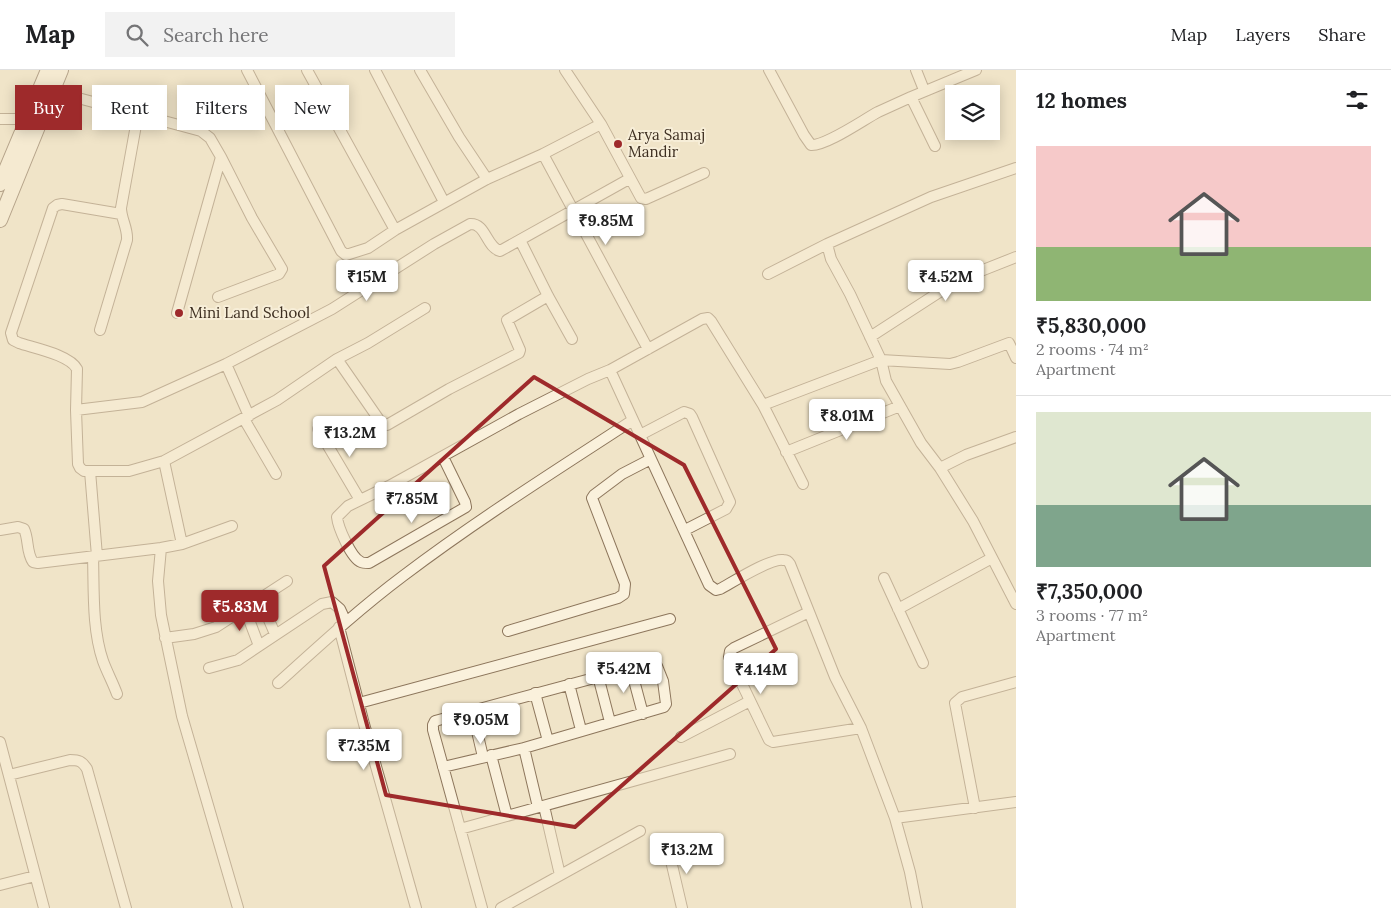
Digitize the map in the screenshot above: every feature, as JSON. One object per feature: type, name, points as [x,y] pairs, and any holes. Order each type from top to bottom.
[{"type":"main road","points":[[42,85],[48,70]]},
{"type":"main road","points":[[55,85],[61,70]]},
{"type":"main road","points":[[0,184],[23,130]]},
{"type":"main road","points":[[0,220],[36,130]]},
{"type":"street","points":[[247,70],[343,254],[348,256],[368,248],[395,230],[487,179],[543,154],[601,124]]},
{"type":"street","points":[[307,70],[395,230]]},
{"type":"street","points":[[375,70],[444,202]]},
{"type":"street","points":[[420,70],[459,138],[487,179]]},
{"type":"street","points":[[565,70],[601,124],[640,197],[644,199],[704,173]]},
{"type":"street","points":[[769,70],[804,135],[812,145],[829,139],[877,112],[924,90],[976,70]]},
{"type":"street","points":[[916,70],[924,90]]},
{"type":"street","points":[[910,97],[935,146]]},
{"type":"street","points":[[0,120],[15,119]]},
{"type":"street","points":[[167,122],[201,131],[210,138],[222,157],[252,218],[282,269],[279,274],[218,298]]},
{"type":"street","points":[[100,330],[127,240],[121,214],[135,130]]},
{"type":"street","points":[[543,154],[648,350]]},
{"type":"street","points":[[177,312],[222,157]]},
{"type":"street","points":[[768,274],[827,244],[931,197],[1016,168]]},
{"type":"street","points":[[76,410],[142,402],[226,364],[332,309],[434,244],[470,224],[480,227],[493,248],[498,251],[629,178]]},
{"type":"street","points":[[121,214],[62,204],[53,208],[11,333],[13,340],[19,343],[60,356],[74,363],[77,369],[78,464],[84,471],[129,471],[164,460],[246,418],[284,396],[337,360],[425,308]]},
{"type":"street","points":[[520,240],[572,339]]},
{"type":"street","points":[[827,244],[831,259],[881,360],[886,381],[921,443],[940,468],[973,521],[1016,604]]},
{"type":"street","points":[[870,337],[958,280],[1016,258]]},
{"type":"street","points":[[337,360],[382,424],[387,425],[449,389],[519,353],[520,350],[507,320],[548,296]]},
{"type":"street","points":[[443,457],[466,507],[431,529],[369,563],[362,563],[352,554],[337,524],[337,517],[348,506],[443,457],[519,414],[610,370],[702,319],[708,318],[762,406],[803,484]]},
{"type":"street","points":[[762,406],[881,360],[950,364],[1013,341],[1016,358]]},
{"type":"street","points":[[226,364],[246,418],[276,474]]},
{"type":"street","points":[[610,370],[709,585],[713,589],[720,589],[762,566],[782,559],[786,560],[792,568],[835,677],[861,728],[895,818],[910,872],[917,908]]},
{"type":"street","points":[[786,452],[900,406]]},
{"type":"street","points":[[640,435],[684,412],[692,417],[730,502],[726,509],[685,530]]},
{"type":"street","points":[[278,682],[342,624],[402,577],[476,523],[633,420]]},
{"type":"street","points":[[318,428],[360,500]]},
{"type":"street","points":[[940,468],[966,455],[1016,437]]},
{"type":"street","points":[[508,631],[618,598],[624,594],[624,584],[592,498],[622,474],[652,458]]},
{"type":"street","points":[[164,460],[182,544]]},
{"type":"street","points":[[90,472],[95,556],[94,607],[103,661],[117,694]]},
{"type":"street","points":[[0,530],[18,526],[24,529],[29,556],[33,562],[38,563],[182,544],[232,526]]},
{"type":"street","points":[[161,548],[159,598],[182,716],[238,908]]},
{"type":"street","points":[[898,609],[992,558]]},
{"type":"street","points":[[884,578],[923,663]]},
{"type":"street","points":[[166,638],[209,630],[222,624],[287,581]]},
{"type":"street","points":[[260,599],[275,634]]},
{"type":"street","points":[[209,668],[238,660],[322,604],[332,602],[340,609],[359,703],[416,908]]},
{"type":"street","points":[[245,608],[259,646]]},
{"type":"street","points":[[809,612],[730,651],[729,657],[767,739],[773,742],[861,728]]},
{"type":"street","points":[[359,703],[670,619]]},
{"type":"street","points":[[443,767],[524,748],[666,706],[663,681],[658,668],[653,664],[598,676],[440,719],[432,725],[443,767],[482,908]]},
{"type":"street","points":[[630,669],[642,714]]},
{"type":"street","points":[[598,676],[610,722]]},
{"type":"street","points":[[975,808],[954,703],[962,698],[1016,682]]},
{"type":"street","points":[[569,684],[581,730]]},
{"type":"street","points":[[535,693],[548,740]]},
{"type":"street","points":[[682,737],[750,701]]},
{"type":"street","points":[[472,710],[507,816]]},
{"type":"street","points":[[0,742],[44,908]]},
{"type":"street","points":[[524,748],[560,875]]},
{"type":"street","points":[[460,829],[730,754]]},
{"type":"street","points":[[9,776],[70,760],[79,760],[84,764],[126,908]]},
{"type":"street","points":[[895,818],[1016,802]]},
{"type":"street","points":[[501,908],[640,831]]},
{"type":"street","points":[[668,848],[682,908]]},
{"type":"street","points":[[0,885],[35,876]]},
{"type":"highlighted area","points":[[534,377],[684,465],[776,649],[575,827],[386,795],[324,566]]},
{"type":"place","name":"Arya Samaj Mandir","points":[[618,144]]},
{"type":"place","name":"Mini Land School","points":[[179,313]]}]
